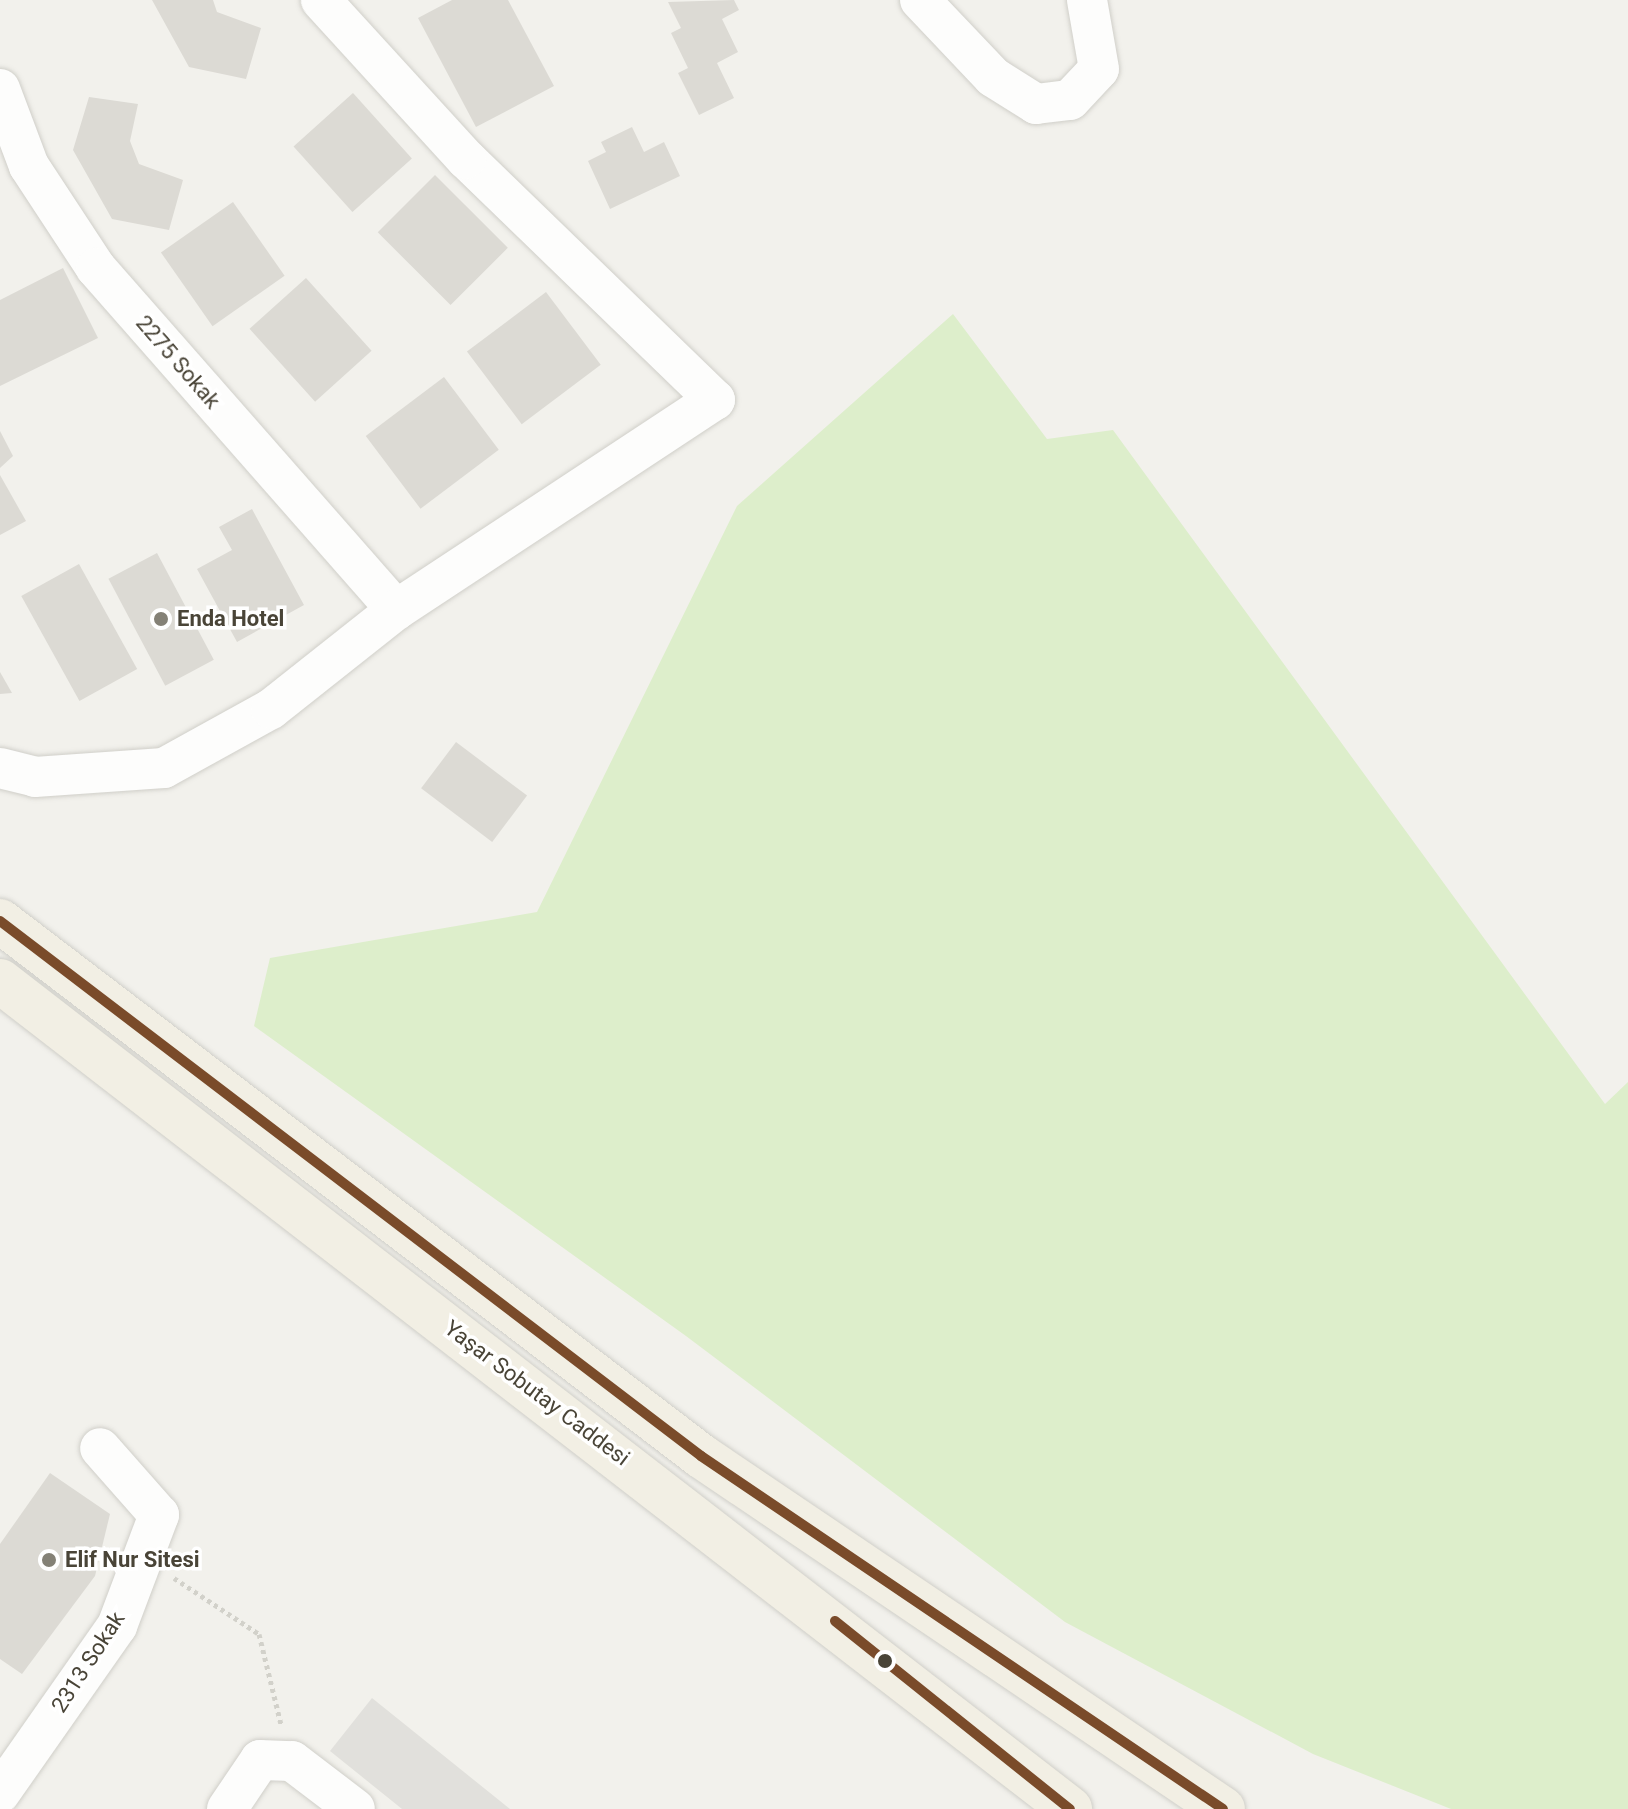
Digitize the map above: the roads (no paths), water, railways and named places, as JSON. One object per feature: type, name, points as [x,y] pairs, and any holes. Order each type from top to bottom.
[{"type":"main road","points":[[0,921],[701,1456],[1223,1809]]},
{"type":"main road","name":"Yaşar Sobutay Caddesi","points":[[0,981],[1070,1809]]},
{"type":"street","points":[[0,768],[35,777],[164,768],[271,709],[396,610],[715,400],[466,159],[321,0]]},
{"type":"street","points":[[920,0],[993,77],[1036,104],[1070,100],[1099,69],[1087,0]]},
{"type":"street","name":"2275 Sokak","points":[[0,89],[29,166],[96,268],[396,610]]},
{"type":"street","name":"2313 Sokak","points":[[0,1793],[117,1626],[159,1515],[100,1448]]},
{"type":"street","points":[[227,1809],[272,1746],[355,1809]]},
{"type":"place","name":"Enda Hotel","points":[[161,619]]},
{"type":"place","name":"Elif Nur Sitesi","points":[[49,1560]]}]
